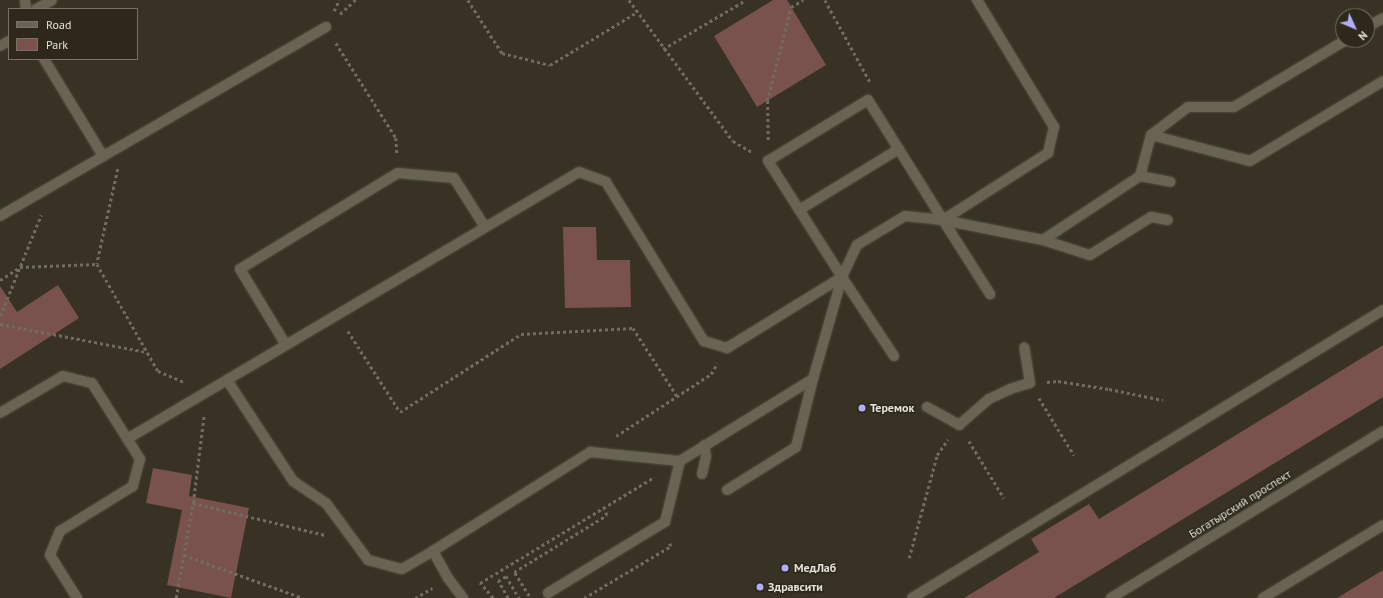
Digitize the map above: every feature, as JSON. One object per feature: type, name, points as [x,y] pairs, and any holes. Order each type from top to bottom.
[{"type":"street","points":[[38,8],[52,0]]},
{"type":"street","points":[[943,220],[1048,153],[1054,127],[977,0]]},
{"type":"street","points":[[0,216],[326,27]]},
{"type":"street","points":[[1043,240],[1140,176],[1151,135],[1188,107],[1234,107],[1335,47]]},
{"type":"street","points":[[45,60],[103,156]]},
{"type":"street","points":[[1151,135],[1250,160],[1383,81]]},
{"type":"street","points":[[894,356],[768,161],[868,100],[990,294]]},
{"type":"street","points":[[799,210],[899,149]]},
{"type":"street","points":[[127,439],[579,172],[606,182],[704,341],[727,348],[842,277]]},
{"type":"street","points":[[286,345],[240,268],[398,173],[454,178],[486,227]]},
{"type":"street","points":[[1140,176],[1170,182]]},
{"type":"street","points":[[727,490],[796,447],[813,379],[842,277],[858,245],[905,216],[943,220],[1043,240],[1090,255],[1151,217],[1168,220]]},
{"type":"street","points":[[912,598],[1383,310]]},
{"type":"street","points":[[928,407],[959,425],[970,414],[990,399],[1010,389],[1030,383],[1024,347]]},
{"type":"street","points":[[0,413],[63,376],[92,383],[140,459],[133,486],[60,531],[50,556],[77,598]]},
{"type":"street","points":[[227,380],[292,481],[326,503],[353,542],[368,560],[402,569],[590,452],[680,461],[813,379]]},
{"type":"street","name":"Богатырский проспект","points":[[1111,598],[1383,431]]},
{"type":"street","points":[[702,474],[706,456],[704,445]]},
{"type":"street","points":[[548,593],[665,522],[680,461]]},
{"type":"street","points":[[1263,598],[1383,525]]},
{"type":"street","points":[[433,551],[448,578],[463,598]]},
{"type":"path","points":[[468,0],[502,53],[550,65],[637,12]]},
{"type":"path","points":[[629,0],[733,141],[768,161]]},
{"type":"path","points":[[663,48],[746,0]]},
{"type":"path","points":[[768,161],[767,101],[791,7],[803,0]]},
{"type":"path","points":[[825,0],[871,85],[868,100]]},
{"type":"path","points":[[326,27],[396,138],[398,173]]},
{"type":"path","points":[[124,144],[97,264],[158,371],[206,392],[193,503],[176,598]]},
{"type":"path","points":[[0,316],[53,185]]},
{"type":"path","points":[[0,280],[20,267],[97,264]]},
{"type":"path","points":[[337,315],[400,412],[521,334],[633,328],[677,396]]},
{"type":"path","points":[[0,324],[147,352]]},
{"type":"path","points":[[590,452],[711,374],[727,348]]},
{"type":"path","points":[[1074,456],[1030,383],[1058,381],[1109,389],[1163,400]]},
{"type":"path","points":[[908,558],[937,455],[959,425],[1004,498]]},
{"type":"path","points":[[493,598],[480,583],[680,461]]},
{"type":"path","points":[[193,503],[353,542]]},
{"type":"path","points":[[530,598],[514,572],[607,515],[602,508]]},
{"type":"path","points":[[584,598],[671,546],[659,527]]},
{"type":"path","points":[[184,555],[303,598]]},
{"type":"path","points":[[508,598],[498,580],[506,576],[519,598]]},
{"type":"green space","points":[[773,0],[787,0],[826,65],[757,107],[714,36]]},
{"type":"green space","points":[[563,227],[596,227],[597,260],[630,260],[631,307],[565,308]]},
{"type":"green space","points":[[58,285],[79,318],[0,369],[0,286],[17,312]]},
{"type":"green space","points":[[1383,345],[1383,397],[1054,598],[964,598],[1039,552],[1031,539],[1089,504],[1099,519]]},
{"type":"green space","points":[[153,468],[192,475],[189,496],[249,508],[231,598],[167,585],[182,510],[146,503]]},
{"type":"green space","points":[[1383,570],[1383,598],[1337,598]]},
{"type":"place","name":"Теремок","points":[[862,408]]},
{"type":"place","name":"МедЛаб","points":[[785,568]]},
{"type":"place","name":"Здравсити","points":[[760,587]]}]
